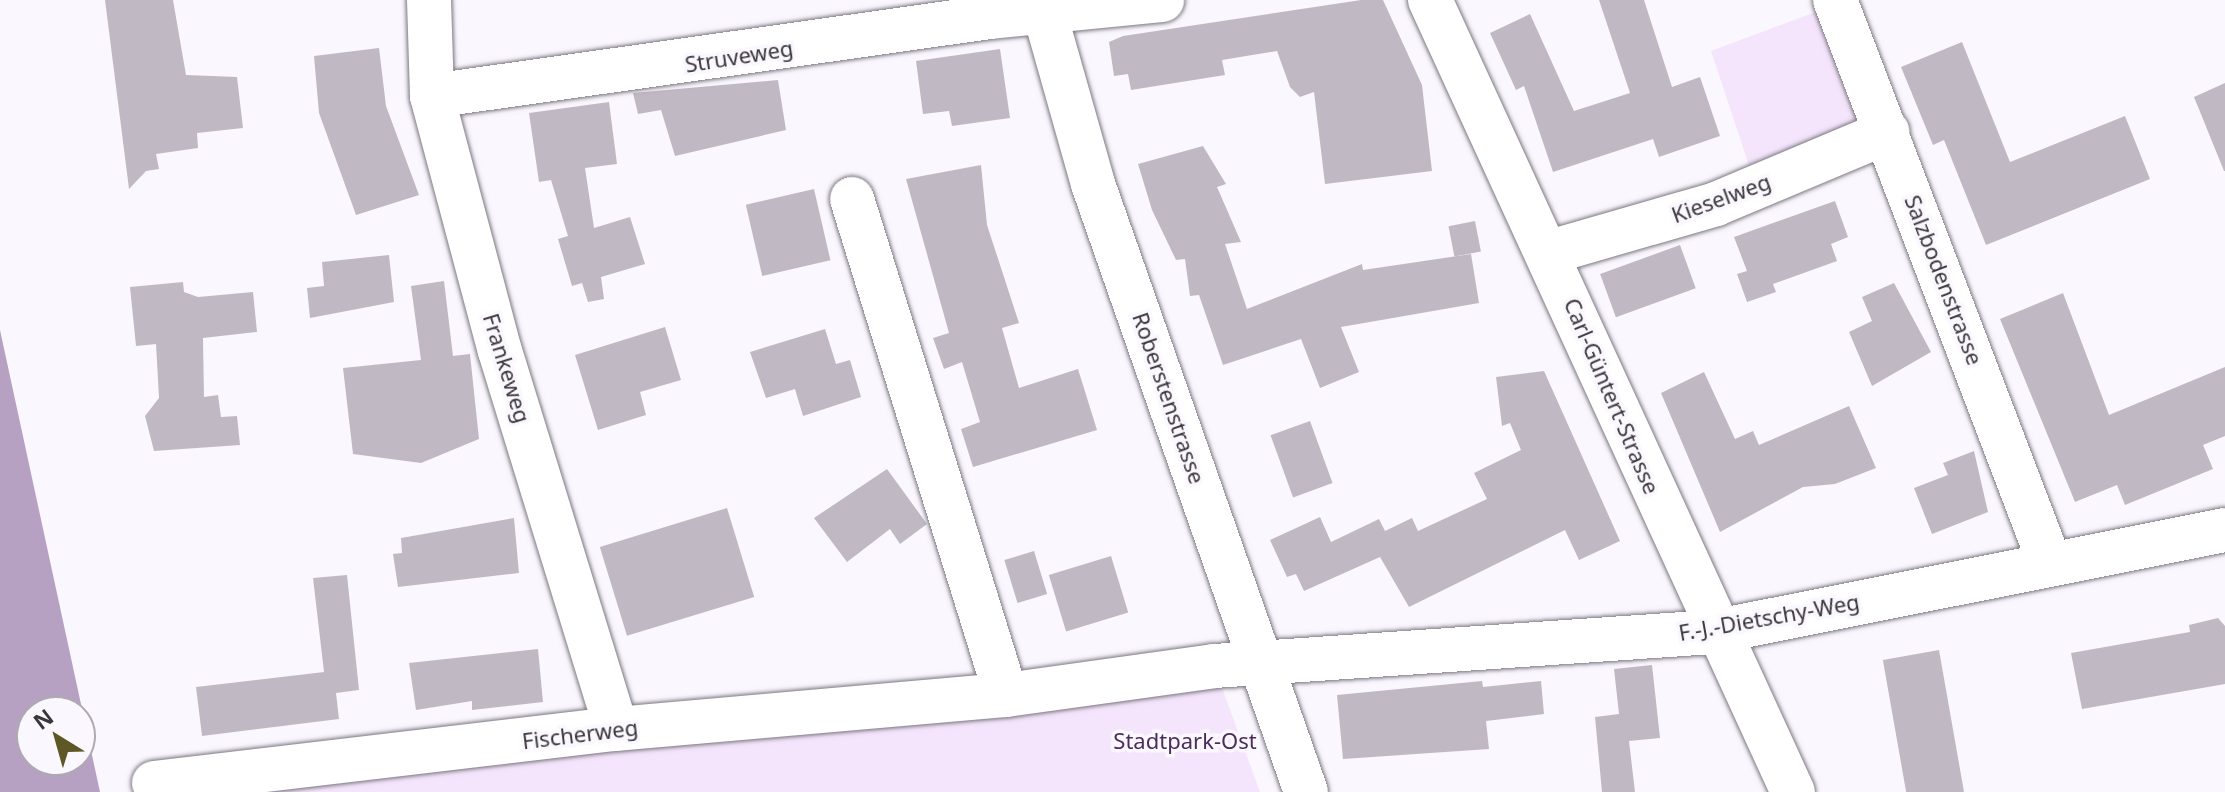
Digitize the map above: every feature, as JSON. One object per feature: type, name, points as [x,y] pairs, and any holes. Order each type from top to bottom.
[{"type":"street","name":"Frankeweg","points":[[429,0],[432,96],[500,351],[616,729]]},
{"type":"street","name":"Struveweg","points":[[432,96],[1043,7],[1162,0]]},
{"type":"street","name":"Carl-Güntert-Strasse","points":[[1430,0],[1550,252],[1713,632],[1793,792]]},
{"type":"street","name":"Salzbodenstrasse","points":[[1835,0],[2049,561]]},
{"type":"street","name":"Roberstenstrasse","points":[[1043,7],[1093,184],[1259,667],[1306,792]]},
{"type":"street","name":"Kieselweg","points":[[1550,252],[1716,204],[1887,132]]},
{"type":"street","points":[[852,199],[1006,695]]},
{"type":"street","name":"F.-J.-Dietschy-Weg","points":[[1259,667],[1713,632],[2049,561],[2225,530]]},
{"type":"street","name":"Fischerweg","points":[[154,783],[616,729],[1006,695],[1214,666],[1259,667]]},
{"type":"green space","points":[[1821,10],[1859,116],[1852,128],[1752,175],[1711,51]]},
{"type":"green space","name":"Stadtpark-Ost","points":[[1221,685],[1260,792],[214,792]]},
{"type":"shaded area","points":[[0,330],[79,696],[16,696],[16,776],[96,776],[96,774],[100,792],[0,792]]},
{"type":"building","points":[[105,0],[173,0],[186,75],[237,77],[243,128],[197,133],[198,148],[156,154],[159,169],[146,171],[129,189]]},
{"type":"building","points":[[1361,0],[1383,0],[1422,85],[1432,171],[1325,184],[1314,92],[1300,97],[1290,87],[1277,51],[1222,60],[1225,75],[1131,90],[1128,74],[1114,76],[1109,42],[1123,36]]},
{"type":"building","points":[[1599,0],[1644,0],[1672,87],[1700,77],[1720,136],[1659,157],[1653,139],[1553,172],[1524,86],[1516,90],[1490,33],[1530,14],[1574,111],[1630,93]]},
{"type":"building","points":[[1962,42],[2010,162],[2125,116],[2150,179],[1986,245],[1944,140],[1933,145],[1901,67]]},
{"type":"building","points":[[379,48],[386,106],[419,195],[356,215],[319,113],[314,56]]},
{"type":"building","points":[[1000,49],[1010,118],[952,126],[949,111],[923,114],[916,61]]},
{"type":"building","points":[[778,80],[786,130],[675,156],[661,110],[638,114],[633,93]]},
{"type":"building","points":[[2225,83],[2225,171],[2224,171],[2194,97]]},
{"type":"building","points":[[609,102],[617,164],[585,168],[594,228],[630,217],[645,264],[601,277],[604,299],[588,302],[582,283],[572,286],[558,239],[568,236],[551,180],[539,182],[529,113]]},
{"type":"building","points":[[1203,146],[1226,184],[1217,187],[1241,242],[1225,244],[1247,309],[1362,264],[1363,270],[1471,254],[1479,303],[1341,327],[1359,372],[1320,388],[1301,339],[1223,365],[1199,295],[1190,296],[1185,259],[1176,260],[1152,210],[1138,164]]},
{"type":"building","points":[[981,165],[987,225],[1019,323],[1002,328],[1019,388],[1078,369],[1097,430],[973,467],[961,429],[980,422],[962,362],[944,369],[933,338],[949,333],[906,179]]},
{"type":"building","points":[[814,189],[830,260],[762,276],[746,205]]},
{"type":"building","points":[[1835,201],[1848,237],[1831,244],[1837,261],[1773,284],[1776,292],[1747,302],[1737,274],[1747,271],[1734,237]]},
{"type":"building","points":[[1475,221],[1481,251],[1454,257],[1448,226]]},
{"type":"building","points":[[1680,245],[1696,288],[1616,317],[1600,274]]},
{"type":"building","points":[[389,255],[394,302],[310,318],[307,288],[324,286],[322,262]]},
{"type":"building","points":[[444,281],[453,356],[470,354],[479,439],[421,463],[353,454],[343,368],[421,360],[411,286]]},
{"type":"building","points":[[183,282],[184,292],[198,297],[253,292],[257,332],[203,338],[204,397],[218,395],[221,417],[237,416],[240,445],[154,451],[145,416],[159,398],[156,344],[136,346],[130,287]]},
{"type":"building","points":[[1894,283],[1931,352],[1872,386],[1849,332],[1872,321],[1862,297]]},
{"type":"building","points":[[2063,293],[2109,415],[2225,367],[2225,436],[2203,445],[2213,469],[2125,505],[2117,485],[2075,502],[2000,319]]},
{"type":"building","points":[[665,327],[681,380],[640,392],[646,415],[598,430],[575,355]]},
{"type":"building","points":[[825,329],[836,364],[850,360],[861,397],[803,416],[795,389],[766,398],[750,352]]},
{"type":"building","points":[[1544,371],[1620,541],[1579,560],[1565,530],[1409,607],[1380,557],[1304,591],[1296,574],[1287,577],[1270,540],[1320,517],[1331,542],[1379,519],[1385,531],[1412,518],[1418,531],[1487,499],[1474,473],[1521,450],[1510,423],[1502,426],[1496,377]]},
{"type":"building","points":[[1704,372],[1735,439],[1753,431],[1759,445],[1849,406],[1876,468],[1835,484],[1803,487],[1720,532],[1661,393]]},
{"type":"building","points":[[1310,421],[1333,483],[1293,497],[1271,435]]},
{"type":"building","points":[[1974,451],[1988,512],[1932,534],[1914,488],[1948,475],[1943,463]]},
{"type":"building","points":[[887,469],[927,524],[900,544],[890,529],[847,562],[814,518]]},
{"type":"building","points":[[727,508],[754,597],[627,636],[600,547]]},
{"type":"building","points":[[514,518],[519,573],[398,587],[393,554],[402,553],[401,538]]},
{"type":"building","points":[[1034,551],[1047,594],[1018,603],[1004,560]]},
{"type":"building","points":[[1111,556],[1128,612],[1066,631],[1049,575]]},
{"type":"building","points":[[347,575],[359,690],[336,693],[339,719],[202,736],[196,687],[324,672],[313,578]]},
{"type":"building","points":[[2218,618],[2225,626],[2225,684],[2082,709],[2071,653],[2190,632],[2189,625]]},
{"type":"building","points":[[538,649],[543,702],[472,710],[472,701],[416,710],[409,663]]},
{"type":"building","points":[[1939,650],[1964,792],[1906,792],[1883,660]]},
{"type":"building","points":[[1652,665],[1660,738],[1629,741],[1635,792],[1602,792],[1595,717],[1619,714],[1614,669]]},
{"type":"building","points":[[1482,681],[1483,687],[1541,681],[1544,714],[1486,721],[1489,749],[1343,759],[1337,695]]}]
